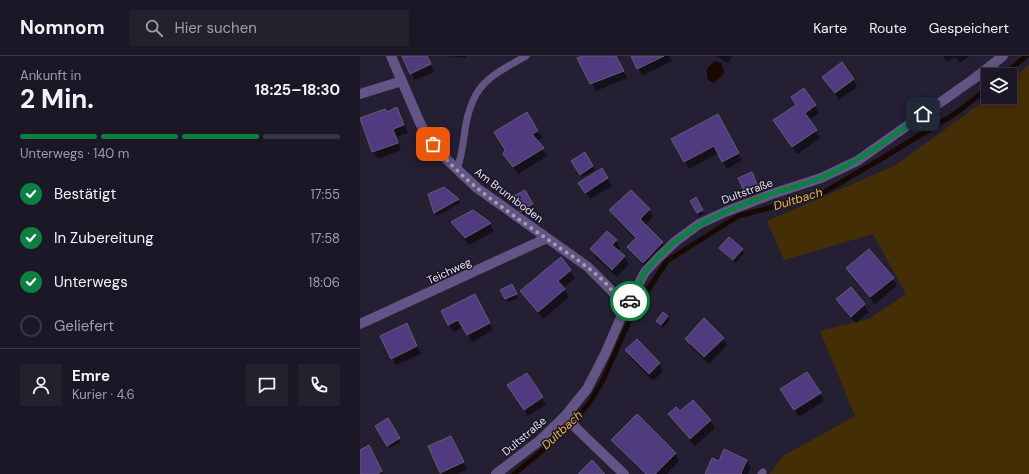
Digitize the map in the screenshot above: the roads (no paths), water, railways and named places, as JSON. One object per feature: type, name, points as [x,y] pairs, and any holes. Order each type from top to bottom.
[{"type":"street","name":"Am Brunnboden","points":[[391,56],[426,135],[441,154],[477,188],[588,268],[616,296],[622,315]]},
{"type":"street","name":"Dultstraße","points":[[496,474],[539,441],[571,421],[605,354],[622,315],[645,272],[658,258],[689,231],[699,224],[725,212],[821,178],[857,161],[975,78],[1003,56]]},
{"type":"street","points":[[360,94],[402,82]]},
{"type":"street","name":"Teichweg","points":[[360,324],[547,238]]},
{"type":"street","points":[[571,421],[624,474]]},
{"type":"lane","points":[[457,169],[462,156],[469,110],[482,84],[495,74],[526,56]]},
{"type":"waterway","name":"Dultbach","points":[[1012,68],[1026,56]]},
{"type":"waterway","name":"Dultbach","points":[[514,474],[542,451],[576,419],[590,402],[603,380],[634,311],[667,261],[738,216],[819,195],[956,113],[981,93]]}]
